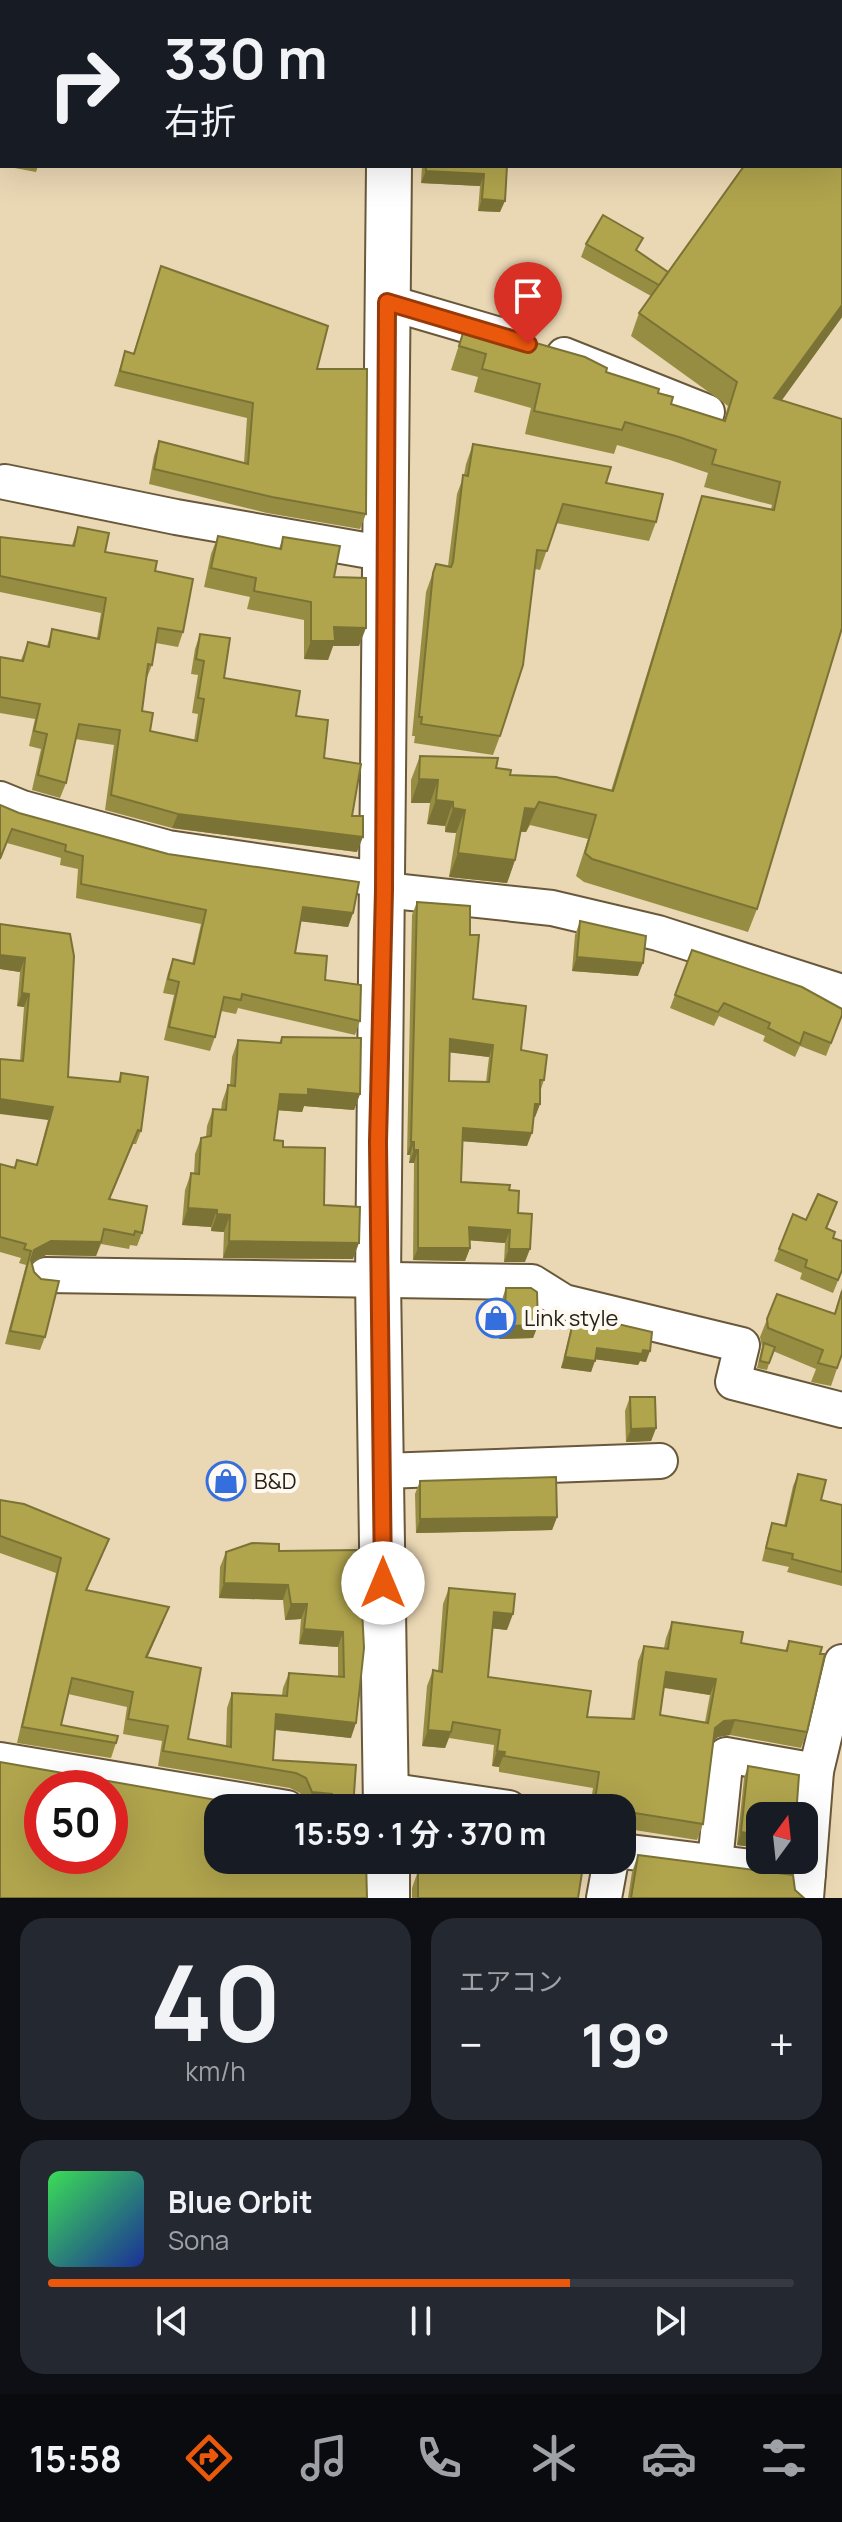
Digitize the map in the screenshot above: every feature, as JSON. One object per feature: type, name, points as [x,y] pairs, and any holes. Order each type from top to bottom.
[{"type":"main road","points":[[386,1794],[378,1280],[389,168]]},
{"type":"main road","points":[[387,1874],[387,1898]]},
{"type":"street","points":[[387,302],[583,362],[707,412]]},
{"type":"street","points":[[5,482],[176,517],[387,554]]},
{"type":"street","points":[[0,799],[168,848],[384,885],[552,908],[658,933],[842,992]]},
{"type":"street","points":[[46,1275],[532,1282],[564,1302],[748,1331],[733,1382],[842,1410]]},
{"type":"street","points":[[383,1471],[660,1461]]},
{"type":"street","points":[[636,1853],[715,1862],[807,1886],[816,1771],[842,1662]]},
{"type":"street","points":[[715,1862],[726,1755],[816,1771]]},
{"type":"street","points":[[0,1760],[204,1794]]},
{"type":"street","points":[[604,1898],[608,1874]]},
{"type":"building","points":[[426,168],[507,168],[505,201],[482,199],[484,174],[426,171]]},
{"type":"building","points":[[743,168],[842,168],[842,305],[774,398],[842,419],[842,628],[757,909],[592,859],[585,853],[596,815],[539,802],[535,809],[525,808],[515,860],[458,853],[465,810],[453,808],[453,802],[436,800],[438,780],[419,779],[420,756],[498,758],[496,768],[511,770],[510,775],[556,777],[613,791],[702,496],[774,510],[780,482],[712,464],[716,450],[679,437],[625,422],[622,430],[534,411],[540,384],[482,369],[486,354],[459,346],[466,323],[585,357],[607,368],[606,372],[659,389],[658,393],[673,397],[671,404],[725,421],[737,382],[639,313]]},
{"type":"building","points":[[603,215],[643,238],[636,250],[668,272],[659,285],[586,244]]},
{"type":"building","points":[[161,266],[328,326],[317,369],[367,369],[366,514],[272,497],[154,469],[159,441],[248,464],[253,403],[120,371],[125,351],[134,354]]},
{"type":"building","points":[[473,444],[611,467],[606,483],[663,494],[656,522],[563,504],[547,551],[537,550],[523,665],[500,736],[421,724],[422,717],[419,717],[433,573],[436,564],[451,567],[453,562],[463,475],[468,476]]},
{"type":"building","points":[[78,527],[109,533],[105,552],[157,561],[155,571],[193,579],[183,632],[158,628],[152,665],[148,664],[142,711],[153,713],[150,731],[197,741],[204,699],[198,698],[204,661],[196,659],[200,634],[230,638],[224,678],[300,691],[296,716],[328,720],[324,758],[361,764],[352,816],[363,816],[363,837],[178,814],[111,795],[120,730],[79,724],[66,783],[38,775],[47,734],[34,731],[40,704],[0,697],[0,657],[23,661],[28,642],[49,647],[52,629],[99,639],[106,598],[0,576],[0,537],[74,546]]},
{"type":"building","points":[[218,536],[281,549],[283,537],[340,546],[334,577],[366,578],[366,628],[334,627],[335,641],[311,641],[311,602],[254,591],[256,578],[211,568]]},
{"type":"building","points":[[0,805],[168,854],[359,882],[353,913],[303,907],[295,953],[327,956],[325,980],[361,985],[360,1021],[242,994],[241,1000],[224,997],[215,1037],[169,1027],[179,982],[168,979],[173,959],[194,964],[206,910],[81,884],[83,856],[65,851],[66,845],[12,829],[0,859]]},
{"type":"building","points":[[417,902],[470,906],[470,935],[479,935],[473,999],[526,1006],[521,1050],[547,1055],[544,1080],[540,1080],[540,1104],[535,1104],[532,1133],[463,1128],[461,1182],[510,1185],[509,1190],[519,1191],[518,1213],[532,1214],[530,1249],[509,1249],[510,1230],[469,1227],[470,1248],[418,1248],[418,1150],[414,1150],[414,1142],[411,1142]],"holes":[[[450,1039],[493,1045],[489,1082],[449,1081]]]},
{"type":"building","points":[[580,921],[646,936],[643,963],[577,957]]},
{"type":"building","points":[[0,924],[70,934],[74,956],[68,1077],[120,1082],[121,1073],[148,1077],[141,1131],[138,1130],[109,1199],[147,1206],[142,1233],[135,1231],[134,1235],[104,1229],[101,1242],[51,1241],[34,1250],[31,1260],[34,1272],[41,1279],[59,1281],[45,1337],[10,1331],[31,1251],[24,1249],[26,1244],[0,1237],[0,1164],[15,1168],[17,1160],[37,1165],[53,1107],[0,1099],[0,1059],[23,1061],[29,994],[22,993],[25,958],[0,955]]},
{"type":"building","points":[[692,950],[802,987],[842,1009],[831,1043],[804,1032],[800,1044],[768,1028],[770,1023],[724,1003],[718,1012],[675,995]]},
{"type":"building","points":[[282,1037],[361,1038],[360,1094],[308,1089],[308,1095],[280,1094],[274,1140],[283,1141],[283,1147],[325,1148],[324,1205],[360,1207],[359,1243],[229,1241],[230,1215],[217,1214],[217,1210],[188,1208],[191,1173],[199,1174],[201,1138],[211,1136],[213,1109],[226,1110],[228,1085],[235,1086],[238,1040],[281,1043]]},
{"type":"building","points":[[818,1194],[837,1202],[826,1228],[835,1232],[833,1238],[842,1241],[842,1270],[838,1280],[805,1267],[807,1260],[779,1249],[793,1214],[806,1220]]},
{"type":"building","points":[[506,1288],[531,1288],[537,1292],[538,1325],[504,1326]]},
{"type":"building","points":[[842,1291],[842,1354],[837,1368],[818,1363],[823,1350],[768,1328],[767,1319],[777,1294],[835,1314]]},
{"type":"building","points":[[575,1314],[652,1332],[650,1351],[643,1350],[642,1354],[597,1348],[595,1361],[565,1357]]},
{"type":"building","points":[[764,1343],[775,1347],[769,1363],[760,1361]]},
{"type":"building","points":[[630,1397],[655,1397],[656,1428],[631,1429]]},
{"type":"building","points":[[798,1474],[826,1480],[821,1500],[842,1505],[842,1572],[792,1559],[793,1554],[766,1548],[772,1523],[786,1526]]},
{"type":"building","points":[[556,1477],[557,1517],[420,1519],[420,1481]]},
{"type":"building","points":[[0,1500],[24,1504],[109,1539],[86,1590],[169,1607],[146,1657],[201,1668],[188,1739],[231,1747],[232,1693],[287,1696],[289,1673],[344,1677],[343,1632],[304,1629],[307,1604],[291,1604],[288,1585],[224,1583],[226,1552],[252,1543],[279,1544],[279,1551],[359,1550],[364,1648],[356,1723],[276,1714],[273,1760],[356,1765],[354,1794],[312,1792],[306,1778],[296,1773],[163,1751],[168,1726],[128,1719],[133,1692],[72,1678],[61,1725],[118,1736],[116,1743],[22,1727],[61,1558],[0,1536]]},
{"type":"building","points":[[449,1588],[515,1594],[513,1614],[494,1612],[488,1677],[591,1691],[587,1717],[634,1719],[644,1646],[668,1649],[672,1622],[743,1632],[741,1643],[787,1651],[789,1641],[822,1647],[820,1654],[825,1654],[807,1732],[735,1720],[724,1721],[715,1728],[703,1824],[636,1813],[636,1794],[596,1794],[599,1772],[504,1756],[505,1752],[497,1751],[500,1730],[453,1722],[451,1732],[428,1730],[433,1670],[442,1672]],"holes":[[[666,1672],[716,1679],[708,1723],[660,1715]]]},
{"type":"building","points":[[0,1762],[46,1770],[24,1770],[24,1874],[128,1874],[128,1784],[204,1798],[204,1874],[366,1874],[367,1898],[0,1898]]},
{"type":"building","points":[[748,1766],[799,1775],[797,1802],[746,1802],[746,1833],[741,1832]]},
{"type":"building","points":[[638,1855],[746,1869],[746,1874],[793,1875],[795,1890],[804,1898],[631,1898]]},
{"type":"building","points":[[418,1874],[582,1874],[578,1898],[418,1898]]},
{"type":"place","name":"Link style","points":[[496,1318]]},
{"type":"place","name":"B&D","points":[[226,1481]]},
{"type":"route","points":[[383,1583],[378,1142],[384,890],[387,302],[528,344]]}]
